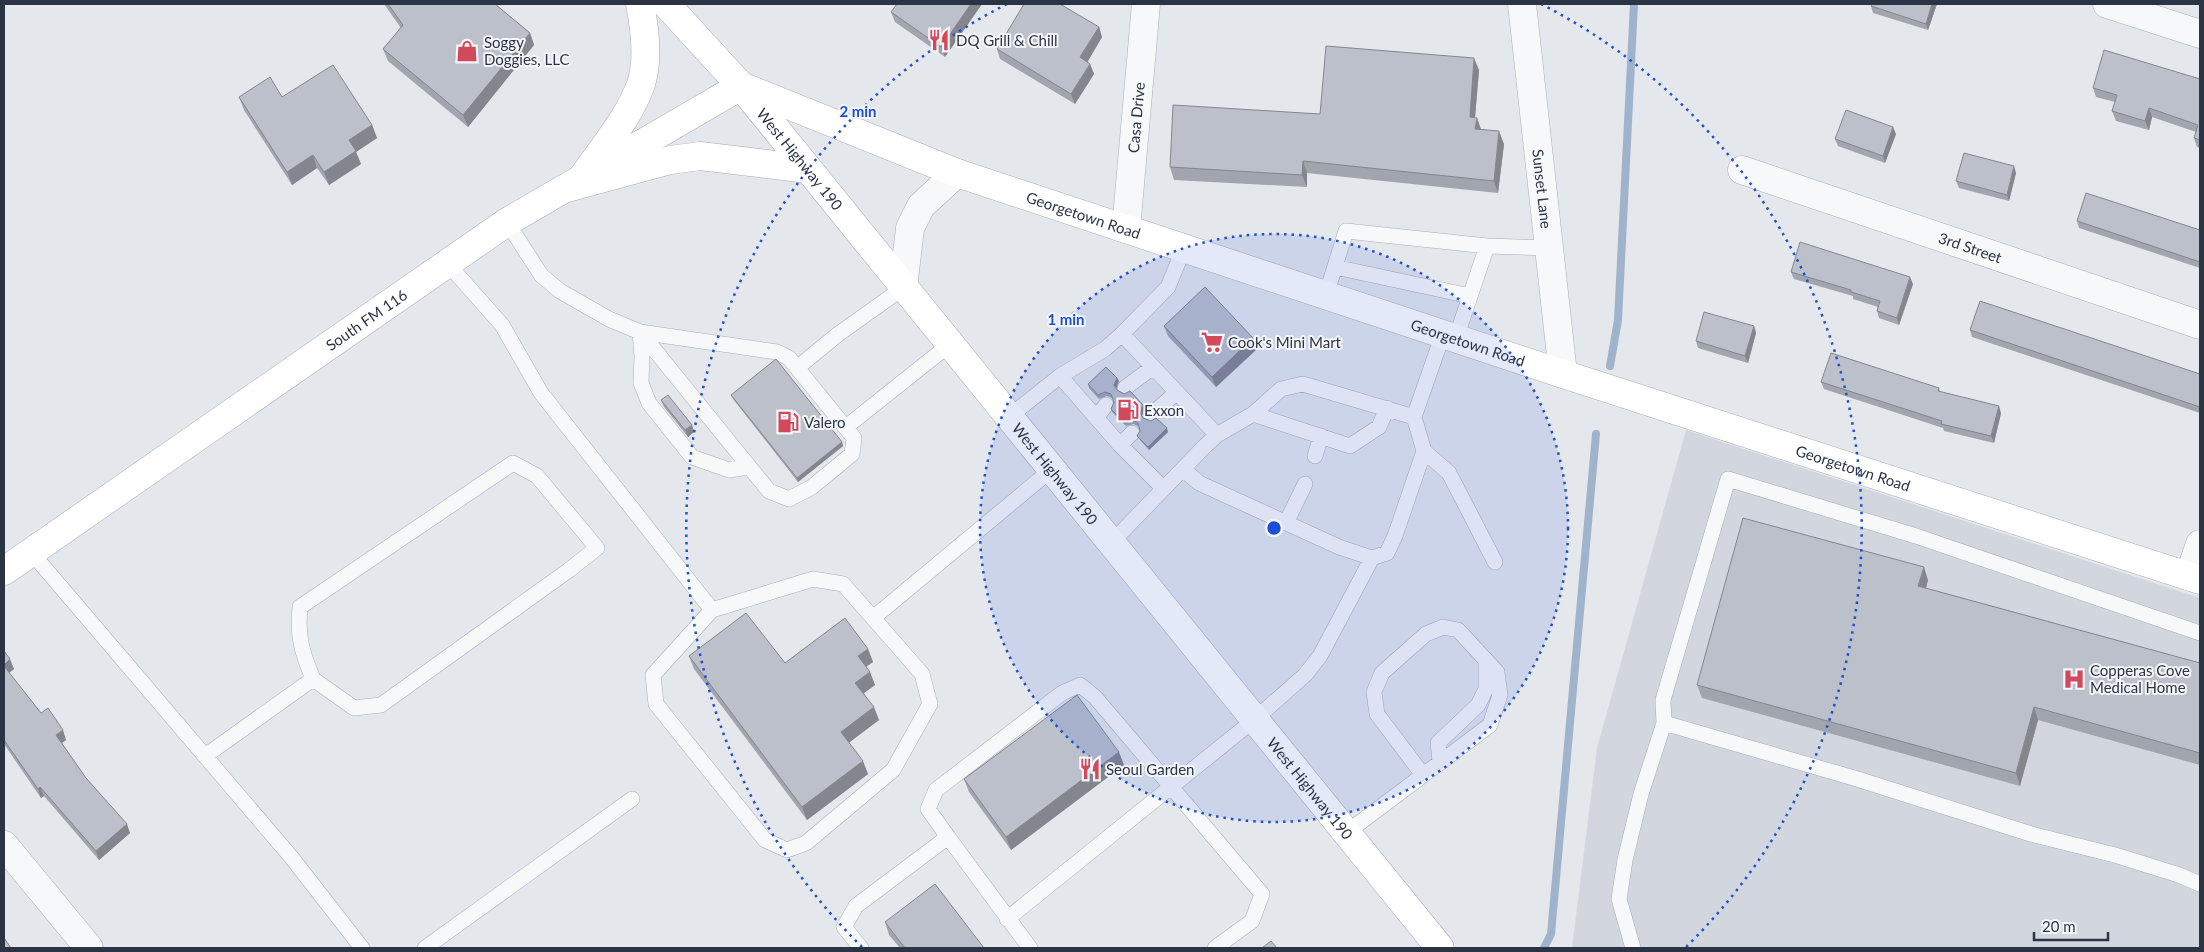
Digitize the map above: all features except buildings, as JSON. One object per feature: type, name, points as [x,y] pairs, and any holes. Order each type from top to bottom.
[{"type":"main road","points":[[575,183],[628,110],[641,83],[646,54],[640,4]]},
{"type":"main road","name":"West Highway 190","points":[[666,4],[740,86],[949,345],[1010,416],[1051,470],[1440,948]]},
{"type":"main road","name":"South FM 116","points":[[4,571],[507,222],[740,86]]},
{"type":"main road","name":"Georgetown Road","points":[[740,86],[957,173],[1563,374],[2194,578]]},
{"type":"main road","points":[[575,183],[670,160],[700,156],[808,169]]},
{"type":"street","name":"Casa Drive","points":[[1126,229],[1146,4]]},
{"type":"street","name":"Sunset Lane","points":[[1522,4],[1563,374]]},
{"type":"street","points":[[2107,4],[2200,34]]},
{"type":"street","name":"3rd Street","points":[[1742,170],[2200,325]]},
{"type":"street","points":[[903,288],[910,228],[920,206],[957,173]]},
{"type":"street","points":[[2194,578],[2200,544]]},
{"type":"street","points":[[4,845],[89,948]]},
{"type":"lane","points":[[507,222],[541,275],[560,291],[608,319],[640,332],[777,352],[789,358],[854,438],[852,454],[812,487],[789,500],[769,491],[640,332]]},
{"type":"lane","points":[[1326,295],[1346,231],[1487,246],[1549,248]]},
{"type":"lane","points":[[1487,246],[1470,296],[1449,336],[1414,418],[1424,451],[1449,473],[1495,562]]},
{"type":"lane","points":[[1010,416],[1060,376],[1105,349],[1122,334],[1168,287],[1184,248]]},
{"type":"lane","points":[[447,263],[502,325],[541,394],[712,610]]},
{"type":"lane","points":[[1335,267],[1470,296]]},
{"type":"lane","points":[[797,368],[837,334],[903,288]]},
{"type":"lane","points":[[640,332],[642,356],[641,383],[649,403],[692,457],[728,470],[748,466]]},
{"type":"lane","points":[[1122,334],[1217,435]]},
{"type":"lane","points":[[846,427],[949,345]]},
{"type":"lane","points":[[1125,388],[1153,367]]},
{"type":"lane","points":[[1060,376],[1120,445],[1163,488]]},
{"type":"lane","points":[[1111,543],[1217,435],[1253,414],[1281,389],[1303,384],[1387,408],[1414,418]]},
{"type":"lane","points":[[1151,415],[1177,392]]},
{"type":"lane","points":[[1096,418],[1106,405]]},
{"type":"lane","points":[[1253,414],[1350,446],[1379,427],[1387,408]]},
{"type":"lane","points":[[1120,445],[1132,432]]},
{"type":"lane","points":[[1315,456],[1321,436]]},
{"type":"lane","points":[[1183,469],[1199,483],[1339,547],[1372,558],[1387,553],[1396,536],[1424,451]]},
{"type":"lane","points":[[513,463],[537,476],[597,548],[381,705],[354,708],[313,679],[300,647],[298,628],[300,607],[513,463]]},
{"type":"lane","points":[[873,618],[1051,470]]},
{"type":"lane","points":[[1633,948],[1619,899],[1625,860],[1641,794],[1664,723],[1663,700],[1728,479],[1916,536],[2200,633]]},
{"type":"lane","points":[[1286,523],[1305,484]]},
{"type":"lane","points":[[31,552],[292,858],[362,948]]},
{"type":"lane","points":[[1008,919],[1254,720],[1305,675],[1320,656],[1372,558]]},
{"type":"lane","points":[[813,580],[843,584],[922,674],[930,704],[893,770],[806,843],[787,850],[765,840],[656,704],[653,675],[712,610],[813,580]]},
{"type":"lane","points":[[1346,833],[1490,725],[1500,695],[1497,672],[1458,630],[1443,627],[1426,634],[1382,674],[1374,692],[1377,714],[1423,775]]},
{"type":"lane","points":[[1440,762],[1438,743],[1478,705],[1486,689],[1486,660]]},
{"type":"lane","points":[[204,756],[313,679]]},
{"type":"lane","points":[[1030,948],[928,809],[936,790],[1062,694],[1080,685],[1095,696],[1262,894],[1252,921],[1215,948]]},
{"type":"lane","points":[[1664,723],[1854,778],[2031,834],[2115,855],[2179,874],[2200,884]]},
{"type":"lane","points":[[425,948],[632,799]]},
{"type":"lane","points":[[861,948],[844,927],[856,906],[948,837]]},
{"type":"shaded area","points":[[1686,430],[2200,598],[2200,948],[1572,948],[1597,748]]},
{"type":"waterway","points":[[1610,366],[1618,320],[1634,4]]},
{"type":"waterway","points":[[1544,948],[1551,934],[1596,434]]},
{"type":"place","name":"DQ Grill & Chill","points":[[939,40]]},
{"type":"place","name":"Soggy Doggies, LLC","points":[[467,51]]},
{"type":"place","name":"Cook's Mini Mart","points":[[1212,342]]},
{"type":"place","name":"Exxon","points":[[1128,410]]},
{"type":"place","name":"Valero","points":[[788,422]]},
{"type":"place","name":"Copperas Cove Medical Home","points":[[2074,679]]},
{"type":"place","name":"Seoul Garden","points":[[1090,769]]}]
